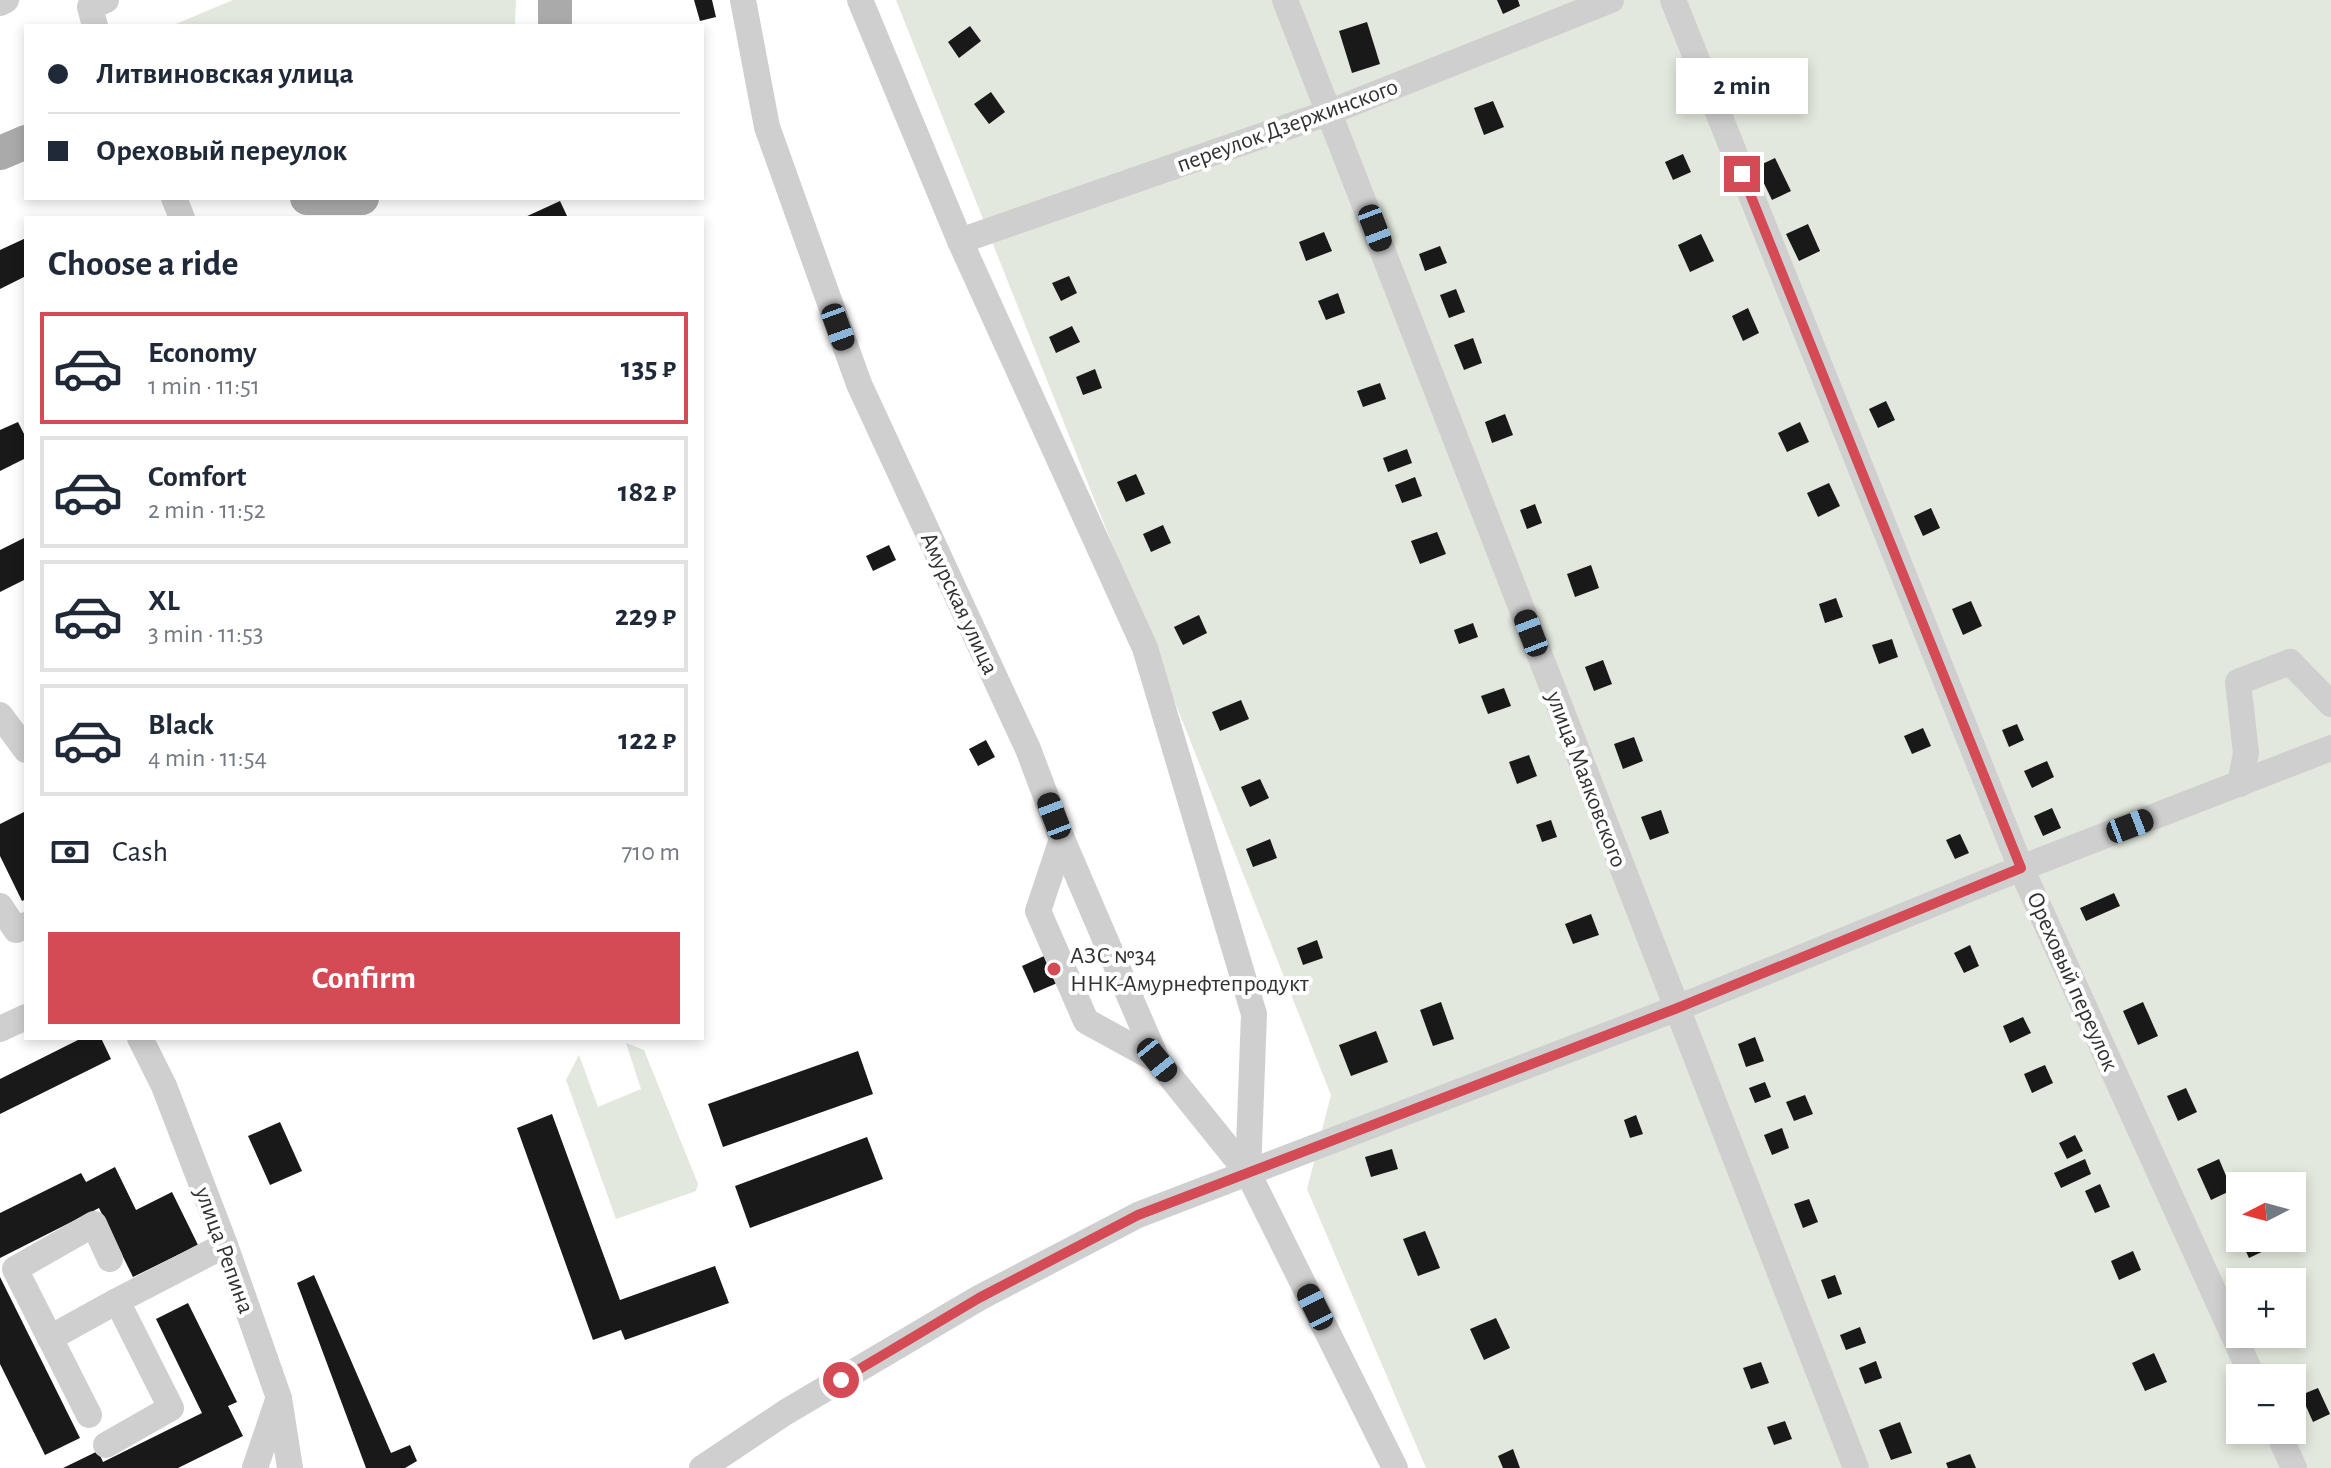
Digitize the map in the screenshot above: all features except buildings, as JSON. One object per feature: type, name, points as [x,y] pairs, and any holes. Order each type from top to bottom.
[{"type":"main road","points":[[555,0],[555,24]]},
{"type":"main road","points":[[0,153],[24,143]]},
{"type":"main road","points":[[320,200],[353,205]]},
{"type":"street","points":[[0,3],[6,0]]},
{"type":"street","points":[[94,24],[90,7],[106,0]]},
{"type":"street","name":"Амурская улица","points":[[743,0],[767,127],[859,384],[1028,749],[1062,839],[1157,1060],[1248,1173],[1395,1468]]},
{"type":"street","name":"Амурская улица","points":[[860,0],[960,241],[1145,648],[1254,1014],[1248,1173]]},
{"type":"street","name":"улица Маяковского","points":[[1285,0],[1856,1468]]},
{"type":"street","name":"переулок Дзержинского","points":[[960,241],[1330,112],[1611,0]]},
{"type":"street","name":"Ореховый переулок","points":[[1673,0],[2021,868],[2247,1364]]},
{"type":"street","points":[[2240,784],[2246,753],[2238,682],[2290,662],[2331,704]]},
{"type":"street","points":[[0,715],[24,747]]},
{"type":"street","points":[[702,1468],[786,1412],[979,1298],[1138,1215],[1675,1009],[2021,868],[2331,748]]},
{"type":"street","points":[[1062,839],[1038,911],[1086,1021],[1157,1060]]},
{"type":"street","points":[[0,906],[17,935]]},
{"type":"street","points":[[0,1029],[24,1018]]},
{"type":"street","name":"улица Репина","points":[[141,1040],[164,1086],[279,1398],[290,1468]]},
{"type":"street","points":[[89,1415],[15,1269],[94,1224],[110,1259]]},
{"type":"street","points":[[50,1338],[225,1245]]},
{"type":"street","points":[[106,1445],[171,1408],[117,1301]]},
{"type":"street","points":[[255,1468],[279,1398]]},
{"type":"street","points":[[2283,1444],[2294,1468]]},
{"type":"shaded area","points":[[233,0],[516,0],[515,24],[176,24]]},
{"type":"shaded area","points":[[896,0],[2331,0],[2331,1468],[1426,1468],[1307,1189],[1331,1095]]},
{"type":"shaded area","points":[[626,1043],[644,1050],[698,1184],[696,1191],[616,1219],[566,1080],[579,1055],[598,1107],[641,1089]]},
{"type":"place","name":"АЗС №34 ННК-Амурнефтепродукт","points":[[1054,969]]},
{"type":"route","points":[[841,1380],[979,1298],[1138,1215],[1675,1009],[2021,868],[1742,174]]}]
